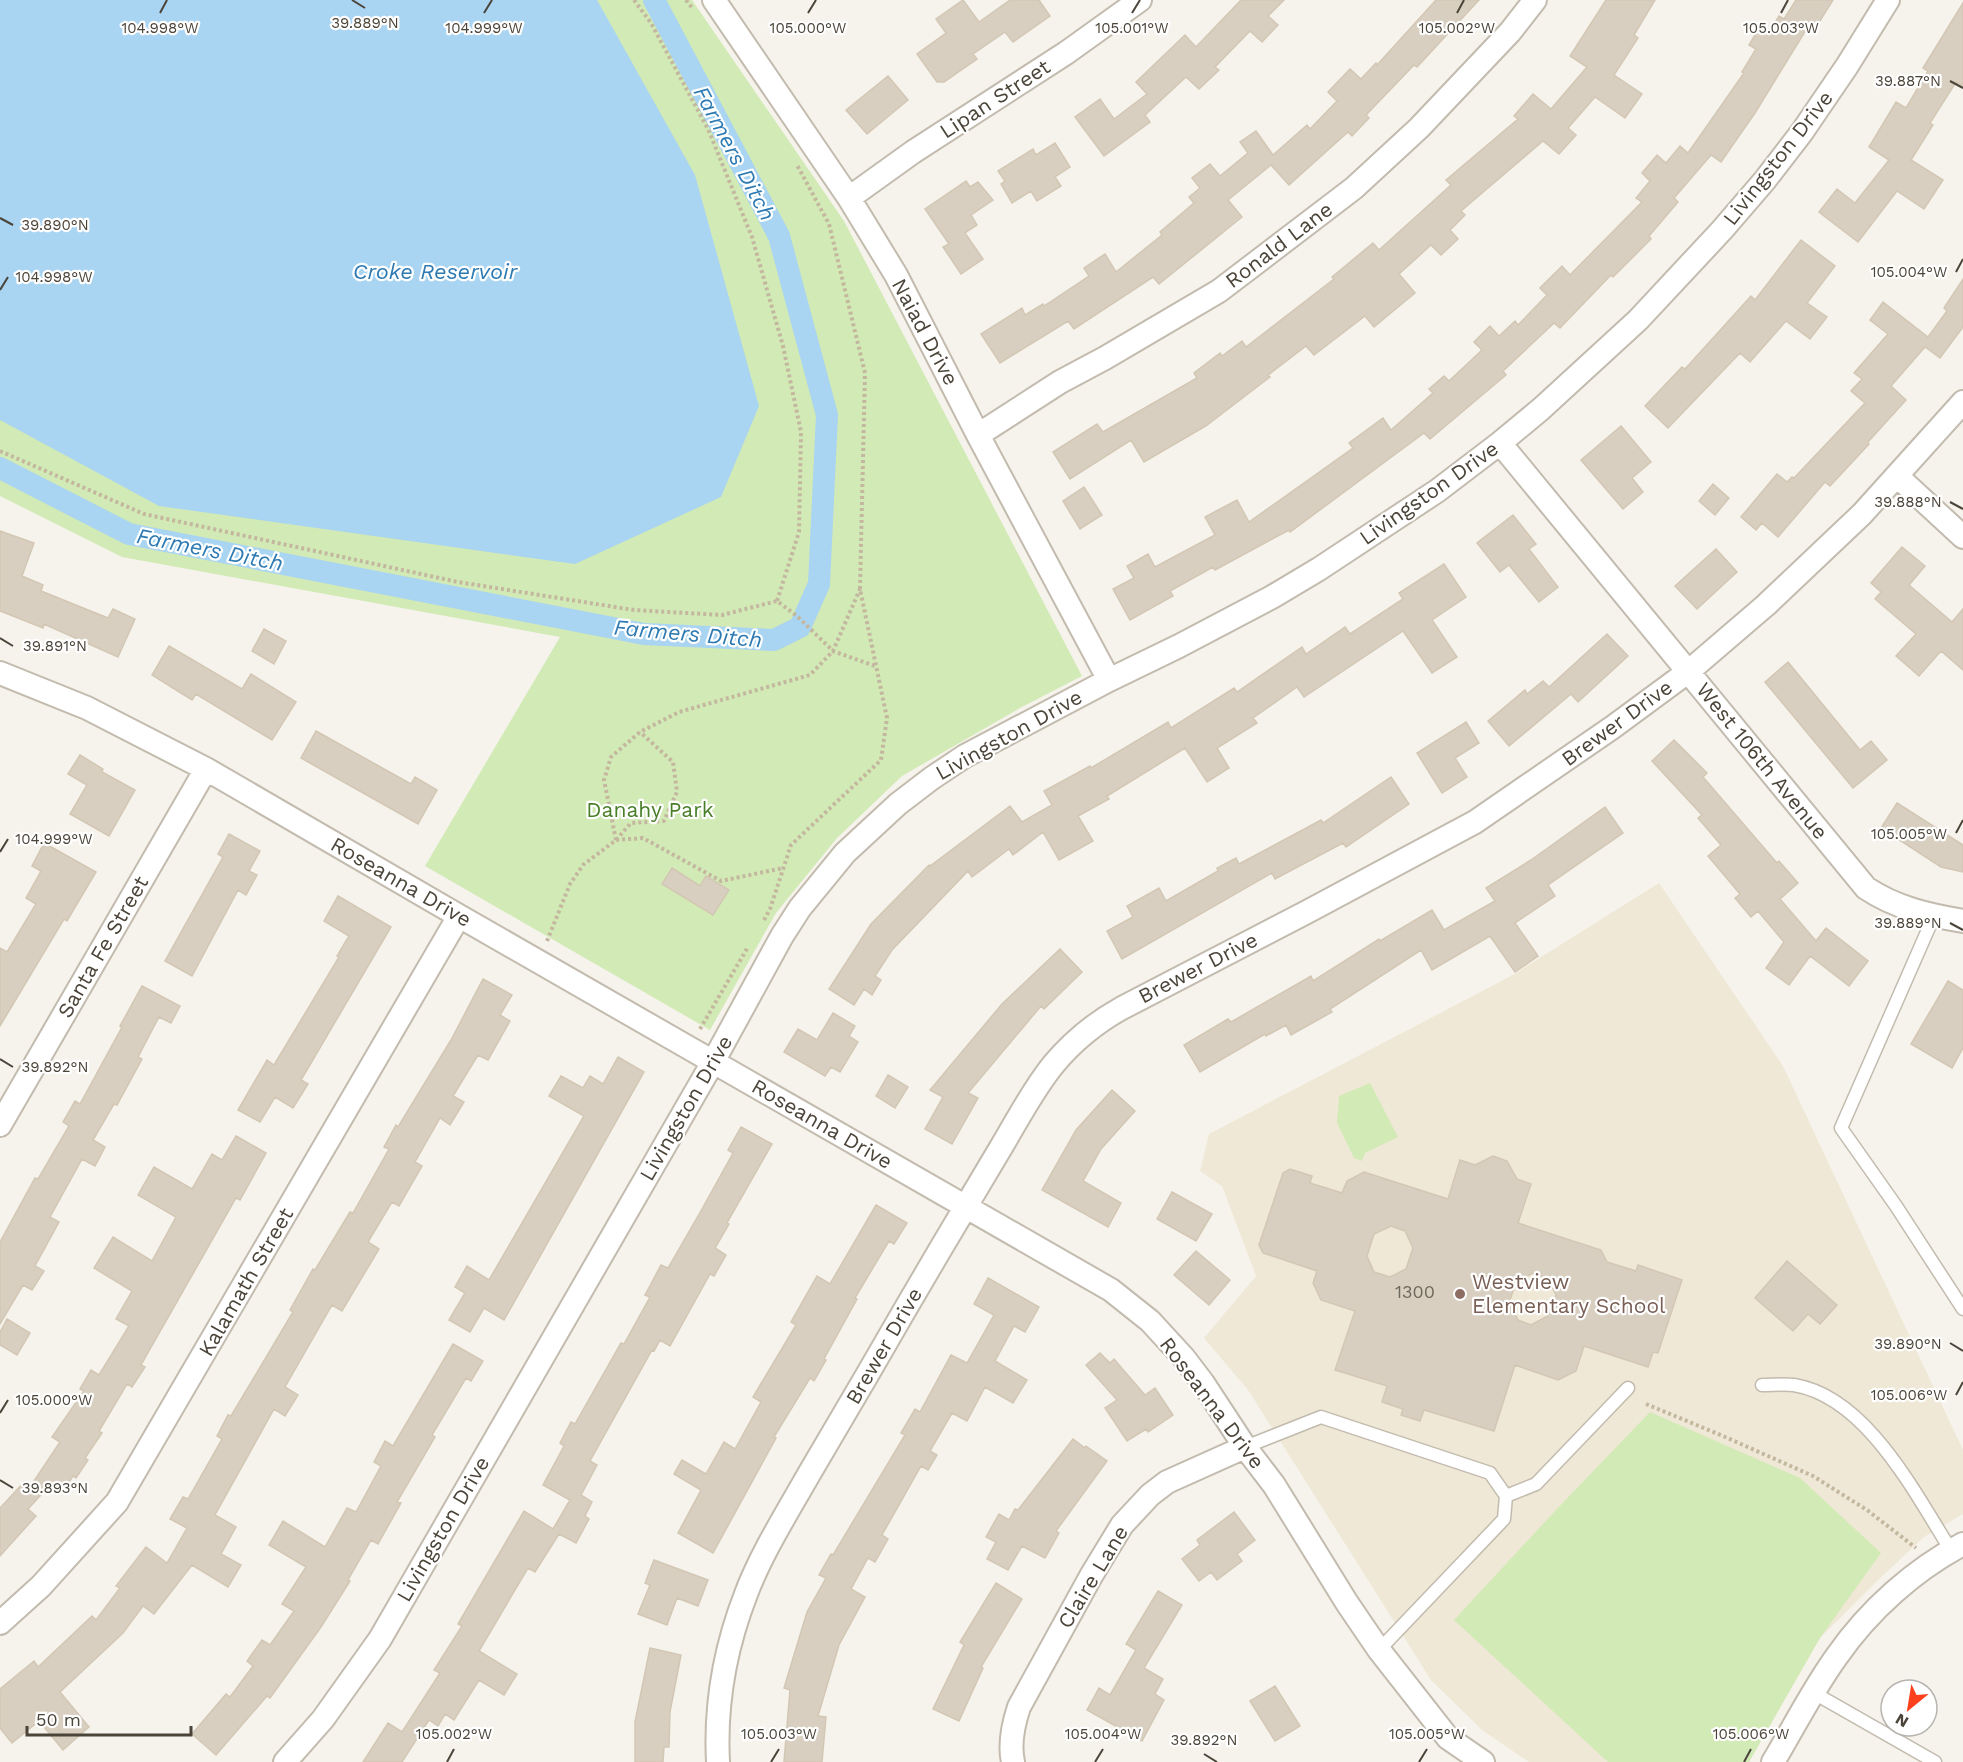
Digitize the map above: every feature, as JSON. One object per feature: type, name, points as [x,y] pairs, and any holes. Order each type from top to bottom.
[{"type":"street","name":"Naiad Drive","points":[[714,0],[849,198],[916,312],[978,435],[1109,680]]},
{"type":"street","name":"Lipan Street","points":[[849,198],[913,152],[1066,53],[1140,0]]},
{"type":"street","name":"Ronald Lane","points":[[978,435],[1060,382],[1220,291],[1354,188],[1419,128],[1510,32],[1535,0]]},
{"type":"street","name":"Livingston Drive","points":[[293,1759],[380,1639],[713,1062],[782,936],[822,880],[861,838],[898,804],[965,756],[1200,635],[1319,570],[1437,491],[1500,443],[1541,409],[1638,320],[1722,230],[1802,132],[1888,0]]},
{"type":"street","name":"Brewer Drive","points":[[718,1762],[717,1714],[720,1689],[730,1644],[746,1593],[757,1569],[795,1498],[966,1206],[1036,1088],[1052,1066],[1083,1034],[1104,1018],[1475,822],[1613,727],[1689,671],[1774,597],[1862,514],[1963,402]]},
{"type":"street","name":"West 106th Avenue","points":[[1500,443],[1866,888],[1883,899],[1919,913],[1963,921]]},
{"type":"street","points":[[1897,476],[1963,537]]},
{"type":"street","name":"Roseanna Drive","points":[[0,673],[87,708],[206,769],[459,916],[694,1039],[713,1062],[1111,1290],[1150,1321],[1190,1366],[1274,1485],[1379,1650],[1448,1738],[1483,1762]]},
{"type":"street","name":"Santa Fe Street","points":[[0,1125],[206,769]]},
{"type":"street","name":"Kalamath Street","points":[[0,1623],[41,1586],[117,1502],[459,916]]},
{"type":"street","name":"Claire Lane","points":[[1013,1762],[1011,1751],[1014,1722],[1019,1707],[1091,1576],[1122,1525],[1150,1495],[1167,1482],[1245,1447]]},
{"type":"street","points":[[1773,1762],[1837,1655],[1877,1608],[1950,1551]]},
{"type":"lane","points":[[1934,916],[1842,1128],[1963,1309]]},
{"type":"lane","points":[[1762,1385],[1794,1385],[1820,1393],[1846,1409],[1870,1431],[1893,1460],[1950,1551]]},
{"type":"lane","points":[[1506,1496],[1536,1484],[1628,1388]]},
{"type":"lane","points":[[1245,1447],[1321,1417],[1490,1473],[1506,1496],[1504,1519],[1379,1650]]},
{"type":"lane","points":[[1814,1693],[1935,1762]]},
{"type":"path","points":[[634,0],[651,23],[708,129],[752,237],[783,346],[801,432],[799,532],[777,601]]},
{"type":"path","points":[[686,0],[693,10]]},
{"type":"path","points":[[759,929],[770,909],[791,845],[881,760],[887,718],[860,590],[865,373],[829,224],[797,165]]},
{"type":"path","points":[[0,452],[144,514],[458,582],[634,610],[722,615],[777,601]]},
{"type":"path","points":[[616,840],[604,780],[612,757],[640,732],[680,712],[810,675],[833,651],[860,590]]},
{"type":"path","points":[[777,601],[797,616],[833,651],[876,666]]},
{"type":"path","points":[[557,946],[546,940],[570,884],[583,865],[616,840],[631,823],[664,821],[677,792],[674,762],[640,732]]},
{"type":"path","points":[[616,840],[643,838],[721,881],[783,868]]},
{"type":"path","points":[[694,1039],[753,938]]},
{"type":"path","points":[[690,1023],[694,1039]]},
{"type":"path","points":[[1646,1404],[1813,1476],[1868,1510],[1920,1551],[1950,1551]]},
{"type":"shaded area","points":[[1659,883],[1783,1066],[1963,1450],[1963,1514],[1924,1537],[1820,1638],[1749,1762],[1529,1762],[1482,1730],[1431,1680],[1248,1390],[1204,1338],[1256,1276],[1222,1186],[1200,1171],[1209,1134],[1511,976]]},
{"type":"green space","name":"Danahy Park","points":[[0,0],[692,0],[844,221],[1082,676],[1020,708],[902,776],[837,838],[776,913],[710,1030],[425,866],[560,637],[122,557],[0,496]]},
{"type":"green space","points":[[1370,1083],[1398,1137],[1365,1153],[1362,1161],[1354,1158],[1337,1123],[1339,1096]]},
{"type":"green space","points":[[1650,1412],[1800,1478],[1881,1553],[1820,1638],[1749,1762],[1608,1762],[1454,1620]]},
{"type":"water","name":"Croke Reservoir","points":[[0,0],[597,0],[695,175],[759,406],[721,497],[575,564],[159,506],[0,420]]},
{"type":"building","points":[[963,0],[979,22],[1010,0],[1039,0],[1050,16],[1013,42],[1005,32],[973,54],[977,59],[944,82],[937,82],[917,54],[946,33],[936,19]]},
{"type":"building","points":[[1241,0],[1284,0],[1268,16],[1278,25],[1262,42],[1250,31],[1215,67],[1219,70],[1199,89],[1186,77],[1145,115],[1150,122],[1104,156],[1075,117],[1100,99],[1114,119],[1147,94],[1136,82],[1185,35],[1196,47]]},
{"type":"building","points":[[1436,0],[1479,0],[1417,67],[1414,65],[1366,115],[1369,118],[1352,136],[1348,132],[1289,185],[1271,165],[1228,200],[1242,217],[1159,284],[1153,277],[1074,329],[1068,321],[1000,363],[981,334],[1022,308],[1025,315],[1043,304],[1044,306],[1089,276],[1084,268],[1105,254],[1116,272],[1162,235],[1160,232],[1194,203],[1189,197],[1200,188],[1192,178],[1210,164],[1220,176],[1248,153],[1240,142],[1256,131],[1273,155],[1307,125],[1310,129],[1337,101],[1328,92],[1350,69],[1361,79],[1376,63],[1377,65]]},
{"type":"building","points":[[1606,0],[1655,0],[1634,35],[1638,38],[1614,75],[1642,94],[1625,118],[1595,97],[1568,128],[1576,135],[1559,154],[1543,141],[1461,211],[1465,215],[1450,230],[1458,239],[1441,255],[1431,245],[1399,274],[1415,293],[1374,327],[1365,316],[1314,355],[1306,346],[1206,426],[1144,462],[1131,440],[1070,479],[1053,452],[1097,424],[1103,432],[1197,378],[1194,373],[1220,353],[1222,356],[1242,341],[1246,347],[1334,279],[1332,277],[1373,243],[1379,250],[1451,185],[1446,180],[1518,119],[1514,116],[1533,94],[1551,109],[1587,67],[1570,56]]},
{"type":"building","points":[[1796,0],[1833,0],[1815,29],[1809,25],[1755,113],[1721,162],[1711,155],[1674,198],[1678,202],[1649,236],[1651,239],[1613,277],[1611,275],[1560,328],[1554,323],[1503,371],[1506,375],[1430,439],[1424,433],[1290,532],[1289,530],[1215,570],[1213,567],[1170,591],[1173,596],[1130,620],[1113,589],[1134,578],[1127,566],[1148,554],[1155,567],[1215,535],[1205,517],[1237,500],[1249,522],[1353,448],[1349,443],[1383,418],[1391,430],[1433,393],[1429,389],[1444,376],[1449,381],[1482,350],[1474,342],[1490,326],[1499,336],[1515,321],[1518,325],[1547,295],[1540,288],[1562,266],[1570,275],[1642,202],[1636,198],[1650,181],[1642,173],[1657,155],[1666,163],[1680,146],[1688,153],[1744,73],[1742,72],[1756,49],[1749,45],[1759,28],[1768,34],[1779,16],[1784,19]]},
{"type":"building","points":[[1963,3],[1963,86],[1956,82],[1930,123],[1933,125],[1911,160],[1943,180],[1924,209],[1897,191],[1858,242],[1819,212],[1837,189],[1855,203],[1889,160],[1869,147],[1896,102],[1906,108],[1928,71],[1923,68]]},
{"type":"building","points":[[888,76],[908,100],[867,134],[846,110]]},
{"type":"building","points":[[1055,143],[1070,167],[1055,177],[1061,186],[1037,201],[1031,191],[1012,203],[1001,184],[1005,181],[998,171],[1033,149],[1036,155]]},
{"type":"building","points":[[966,181],[970,187],[978,182],[993,200],[971,215],[977,225],[965,233],[983,259],[961,274],[943,247],[949,244],[925,209]]},
{"type":"building","points":[[1801,240],[1835,266],[1807,303],[1827,317],[1810,339],[1786,321],[1750,362],[1740,353],[1668,428],[1645,406],[1682,367],[1685,369],[1751,296],[1755,300]]},
{"type":"building","points":[[1963,279],[1963,327],[1940,358],[1925,347],[1891,386],[1906,400],[1830,486],[1825,482],[1778,537],[1762,523],[1756,530],[1741,517],[1777,474],[1787,482],[1792,477],[1794,478],[1865,403],[1851,391],[1862,379],[1854,373],[1888,334],[1870,320],[1883,302],[1928,337],[1947,311],[1944,308]]},
{"type":"building","points":[[1621,426],[1651,462],[1632,478],[1643,492],[1623,509],[1581,460]]},
{"type":"building","points":[[1713,484],[1729,498],[1715,515],[1699,501]]},
{"type":"building","points":[[1084,487],[1102,515],[1080,529],[1063,501]]},
{"type":"building","points":[[1513,515],[1536,544],[1529,549],[1558,587],[1539,602],[1509,565],[1500,572],[1477,543]]},
{"type":"building","points":[[0,531],[34,543],[22,576],[43,585],[41,591],[108,618],[113,609],[135,619],[118,657],[44,624],[43,628],[0,611]]},
{"type":"building","points":[[1902,547],[1925,566],[1909,585],[1952,622],[1963,609],[1963,670],[1941,651],[1919,676],[1896,656],[1916,634],[1875,599],[1881,592],[1871,583]]},
{"type":"building","points":[[1716,549],[1737,572],[1697,609],[1675,586]]},
{"type":"building","points":[[1444,564],[1466,597],[1432,620],[1457,657],[1432,673],[1403,631],[1304,697],[1297,687],[1253,718],[1257,723],[1217,748],[1229,768],[1207,782],[1185,748],[1107,796],[1109,799],[1078,816],[1093,841],[1059,860],[1043,832],[1013,855],[1009,849],[972,877],[968,871],[892,950],[875,976],[881,980],[872,995],[864,989],[854,1005],[829,989],[871,924],[929,865],[1010,806],[1022,822],[1052,805],[1044,791],[1090,766],[1091,768],[1168,722],[1171,728],[1234,688],[1237,692],[1302,647],[1306,654],[1345,627],[1350,634],[1403,599],[1399,593]]},
{"type":"building","points":[[264,629],[286,641],[274,664],[252,651]]},
{"type":"building","points":[[1607,634],[1628,656],[1578,702],[1571,694],[1509,746],[1488,721],[1525,690],[1527,694],[1543,681],[1549,687]]},
{"type":"building","points":[[169,646],[242,689],[251,674],[296,702],[272,740],[196,694],[192,700],[152,675]]},
{"type":"building","points":[[1788,662],[1860,750],[1871,741],[1887,760],[1853,788],[1765,682]]},
{"type":"building","points":[[1466,722],[1479,743],[1455,758],[1467,777],[1442,793],[1417,753]]},
{"type":"building","points":[[316,731],[411,784],[415,777],[437,790],[418,824],[301,758]]},
{"type":"building","points":[[1674,740],[1707,773],[1703,777],[1777,863],[1779,861],[1798,883],[1780,899],[1816,941],[1826,928],[1868,961],[1849,986],[1810,956],[1789,985],[1766,968],[1784,942],[1758,911],[1751,917],[1735,898],[1740,894],[1708,856],[1721,845],[1698,818],[1702,815],[1652,761]]},
{"type":"building","points":[[80,755],[103,769],[102,772],[135,790],[109,836],[70,814],[87,785],[68,774]]},
{"type":"building","points":[[1391,777],[1409,804],[1346,847],[1343,843],[1275,879],[1272,873],[1122,959],[1107,931],[1133,917],[1127,906],[1159,888],[1166,901],[1236,858],[1239,864],[1321,820],[1323,823]]},
{"type":"building","points":[[1897,803],[1963,845],[1963,872],[1941,867],[1881,828]]},
{"type":"building","points":[[1605,807],[1623,833],[1548,885],[1555,896],[1515,923],[1538,956],[1515,972],[1490,936],[1432,970],[1421,950],[1330,1009],[1332,1012],[1291,1035],[1286,1025],[1266,1036],[1265,1034],[1200,1072],[1184,1045],[1228,1019],[1231,1022],[1311,976],[1313,981],[1379,939],[1380,941],[1432,910],[1444,930],[1495,901],[1486,888],[1531,860]]},
{"type":"building","points":[[229,834],[260,851],[249,871],[257,875],[246,895],[238,890],[192,976],[165,961],[223,857],[218,854]]},
{"type":"building","points":[[44,843],[96,872],[67,921],[64,919],[0,1026],[0,948],[7,952],[36,904],[26,898],[41,871],[32,866]]},
{"type":"building","points":[[672,868],[700,886],[706,876],[729,890],[713,915],[662,884]]},
{"type":"building","points":[[338,896],[391,927],[301,1080],[308,1084],[293,1108],[275,1097],[260,1122],[238,1110],[267,1060],[274,1065],[339,957],[337,956],[349,936],[324,921]]},
{"type":"building","points":[[1060,949],[1082,972],[1044,1009],[1041,1006],[968,1093],[978,1098],[952,1144],[925,1129],[943,1097],[930,1090],[1002,1004]]},
{"type":"building","points":[[483,979],[512,995],[500,1015],[510,1021],[488,1060],[478,1055],[453,1096],[464,1102],[450,1125],[440,1118],[415,1162],[422,1166],[399,1206],[392,1202],[368,1242],[379,1249],[342,1311],[332,1305],[285,1387],[298,1395],[285,1416],[274,1409],[215,1515],[236,1527],[221,1554],[241,1565],[228,1587],[192,1565],[154,1614],[143,1606],[123,1633],[60,1692],[89,1727],[63,1750],[39,1721],[12,1743],[0,1728],[0,1689],[34,1661],[38,1667],[92,1616],[96,1620],[120,1588],[116,1586],[146,1547],[167,1563],[187,1528],[170,1519],[183,1497],[188,1499],[222,1439],[217,1436],[228,1415],[231,1416],[293,1312],[290,1310],[313,1269],[315,1270],[350,1212],[353,1213],[389,1149],[384,1147],[396,1125],[398,1127],[451,1040]]},
{"type":"building","points":[[1948,981],[1963,990],[1963,1048],[1952,1068],[1911,1044]]},
{"type":"building","points":[[142,986],[180,1006],[171,1023],[159,1017],[138,1057],[142,1059],[117,1105],[114,1104],[93,1140],[105,1147],[95,1166],[82,1159],[50,1217],[59,1222],[35,1266],[44,1271],[32,1290],[23,1285],[0,1324],[0,1242],[35,1178],[38,1179],[69,1126],[63,1122],[75,1101],[80,1104]]},
{"type":"building","points":[[833,1013],[855,1026],[849,1036],[858,1042],[840,1072],[831,1067],[825,1076],[784,1052],[798,1029],[817,1040]]},
{"type":"building","points":[[618,1057],[644,1072],[504,1320],[484,1308],[470,1332],[449,1320],[465,1293],[455,1287],[467,1266],[489,1280],[584,1116],[549,1096],[561,1076],[583,1088],[590,1076],[603,1084]]},
{"type":"building","points":[[888,1075],[908,1087],[895,1108],[876,1096]]},
{"type":"building","points":[[1112,1090],[1135,1111],[1101,1149],[1083,1181],[1121,1203],[1108,1227],[1042,1190],[1076,1130]]},
{"type":"building","points":[[741,1127],[772,1144],[715,1248],[726,1255],[714,1276],[710,1274],[670,1346],[660,1340],[654,1351],[652,1350],[590,1461],[597,1465],[581,1495],[592,1502],[585,1516],[589,1519],[576,1543],[559,1534],[535,1572],[528,1568],[479,1651],[517,1674],[504,1695],[479,1680],[454,1720],[445,1714],[438,1726],[429,1720],[402,1762],[363,1762],[388,1723],[402,1732],[440,1673],[434,1670],[462,1626],[458,1624],[524,1511],[553,1529],[570,1500],[543,1485],[564,1446],[560,1443],[571,1422],[575,1424],[621,1343],[624,1344],[650,1297],[645,1295],[661,1265],[668,1268],[702,1209],[733,1153],[728,1150]]},
{"type":"building","points":[[236,1136],[266,1153],[240,1200],[236,1198],[141,1365],[145,1367],[132,1387],[127,1384],[99,1431],[102,1433],[85,1458],[88,1460],[76,1478],[73,1476],[62,1492],[50,1485],[28,1509],[36,1516],[0,1556],[0,1508],[24,1482],[30,1487],[60,1442],[52,1437],[84,1391],[80,1389],[91,1370],[99,1375],[129,1326],[116,1319],[132,1291],[94,1268],[113,1237],[152,1261],[176,1217],[138,1195],[154,1167],[192,1189],[212,1154],[222,1160]]},
{"type":"building","points":[[1493,1156],[1507,1161],[1517,1179],[1531,1184],[1518,1223],[1601,1250],[1607,1262],[1636,1271],[1638,1265],[1682,1280],[1658,1353],[1653,1352],[1648,1367],[1584,1346],[1576,1371],[1558,1380],[1515,1365],[1494,1431],[1424,1410],[1420,1421],[1401,1415],[1403,1409],[1382,1402],[1387,1386],[1335,1370],[1355,1311],[1321,1300],[1313,1283],[1317,1271],[1263,1253],[1259,1245],[1283,1173],[1290,1169],[1312,1176],[1310,1183],[1342,1193],[1347,1181],[1364,1172],[1448,1199],[1460,1160],[1475,1165]],"holes":[[[1391,1226],[1405,1231],[1413,1248],[1406,1269],[1390,1277],[1374,1272],[1367,1256],[1374,1234]],[[1533,1273],[1547,1278],[1556,1295],[1548,1316],[1531,1325],[1518,1320],[1509,1303],[1516,1282]]]},
{"type":"building","points":[[1172,1192],[1212,1214],[1196,1241],[1157,1219]]},
{"type":"building","points":[[876,1205],[907,1223],[894,1244],[889,1241],[855,1298],[857,1299],[824,1359],[826,1360],[814,1381],[810,1378],[774,1437],[776,1438],[713,1553],[678,1533],[701,1490],[674,1474],[682,1460],[706,1474],[724,1442],[735,1449],[761,1402],[753,1397],[796,1325],[791,1322],[817,1276],[830,1284]]},
{"type":"building","points":[[1196,1251],[1230,1280],[1209,1305],[1174,1275]]},
{"type":"building","points":[[1787,1261],[1837,1305],[1820,1324],[1808,1314],[1793,1331],[1755,1298]]},
{"type":"building","points":[[988,1278],[1039,1307],[1025,1332],[1014,1326],[995,1361],[1027,1380],[1013,1403],[985,1387],[967,1421],[952,1413],[930,1451],[937,1455],[928,1470],[921,1466],[882,1535],[888,1539],[875,1562],[868,1558],[851,1589],[865,1597],[839,1645],[818,1716],[826,1717],[822,1762],[784,1762],[790,1690],[784,1688],[807,1612],[826,1578],[819,1575],[905,1435],[901,1433],[915,1409],[920,1412],[951,1355],[967,1363],[994,1315],[974,1304]]},
{"type":"building","points":[[7,1319],[30,1333],[17,1355],[0,1345],[0,1332]]},
{"type":"building","points":[[453,1344],[483,1361],[471,1381],[466,1378],[432,1435],[435,1437],[397,1502],[401,1503],[378,1544],[371,1540],[348,1580],[350,1581],[321,1627],[270,1698],[267,1696],[216,1755],[192,1734],[226,1694],[230,1697],[253,1666],[247,1661],[262,1640],[270,1645],[294,1611],[282,1604],[306,1567],[269,1545],[283,1521],[325,1547],[347,1508],[356,1512],[381,1466],[374,1462],[385,1441],[393,1446]]},
{"type":"building","points":[[1100,1353],[1110,1363],[1114,1359],[1145,1395],[1155,1388],[1173,1415],[1148,1432],[1146,1429],[1127,1441],[1105,1408],[1117,1400],[1086,1365]]},
{"type":"building","points":[[1073,1439],[1107,1461],[1056,1531],[1059,1533],[1045,1558],[1022,1546],[1008,1570],[987,1559],[996,1542],[986,1537],[999,1514],[1009,1520],[1015,1509],[1018,1510]]},
{"type":"building","points":[[1234,1512],[1255,1540],[1237,1554],[1242,1561],[1217,1580],[1211,1572],[1199,1581],[1182,1559],[1200,1545],[1197,1540]]},
{"type":"building","points":[[654,1560],[708,1580],[698,1606],[677,1598],[667,1625],[638,1614],[650,1585],[645,1583]]},
{"type":"building","points":[[996,1583],[1022,1599],[981,1667],[983,1668],[959,1721],[933,1709],[964,1645],[960,1642]]},
{"type":"building","points":[[1158,1591],[1182,1605],[1144,1668],[1163,1679],[1155,1694],[1164,1700],[1142,1741],[1087,1710],[1099,1688],[1110,1695],[1136,1650],[1126,1644]]},
{"type":"building","points":[[650,1648],[681,1655],[670,1712],[669,1747],[664,1747],[663,1762],[635,1762],[635,1722]]},
{"type":"building","points":[[1275,1686],[1300,1726],[1275,1741],[1250,1701]]},
{"type":"waterway","name":"Farmers Ditch","points":[[0,468],[129,534],[644,634],[774,640],[800,627],[819,584],[827,415],[779,236],[654,0]]},
{"type":"place","name":"Westview Elementary School","points":[[1460,1294]]}]
